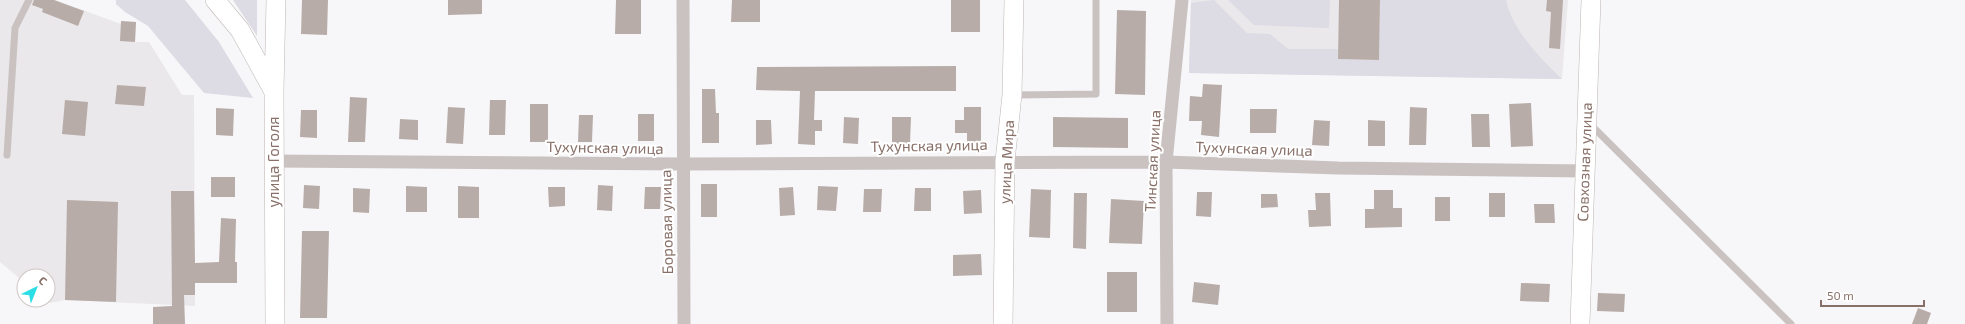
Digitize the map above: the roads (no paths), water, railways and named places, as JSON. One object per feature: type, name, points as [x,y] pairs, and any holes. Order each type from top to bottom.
[{"type":"main road","points":[[215,0],[240,30],[274,92]]},
{"type":"main road","name":"улица Гоголя","points":[[275,324],[274,92],[276,0]]},
{"type":"main road","name":"улица Мира","points":[[1003,324],[1005,161],[1012,95],[1014,0]]},
{"type":"main road","name":"Совхозная улица","points":[[1580,324],[1591,0]]},
{"type":"street","name":"Боровая улица","points":[[683,0],[684,324]]},
{"type":"street","name":"Тинская улица","points":[[1167,324],[1166,162],[1182,0]]},
{"type":"street","name":"Тухунская улица","points":[[274,160],[683,164],[1005,161],[1166,162],[1338,168],[1585,171]]},
{"type":"lane","points":[[7,155],[15,28],[29,0]]},
{"type":"lane","points":[[1012,95],[1096,94],[1096,0]]},
{"type":"lane","points":[[1586,120],[1791,324]]}]
